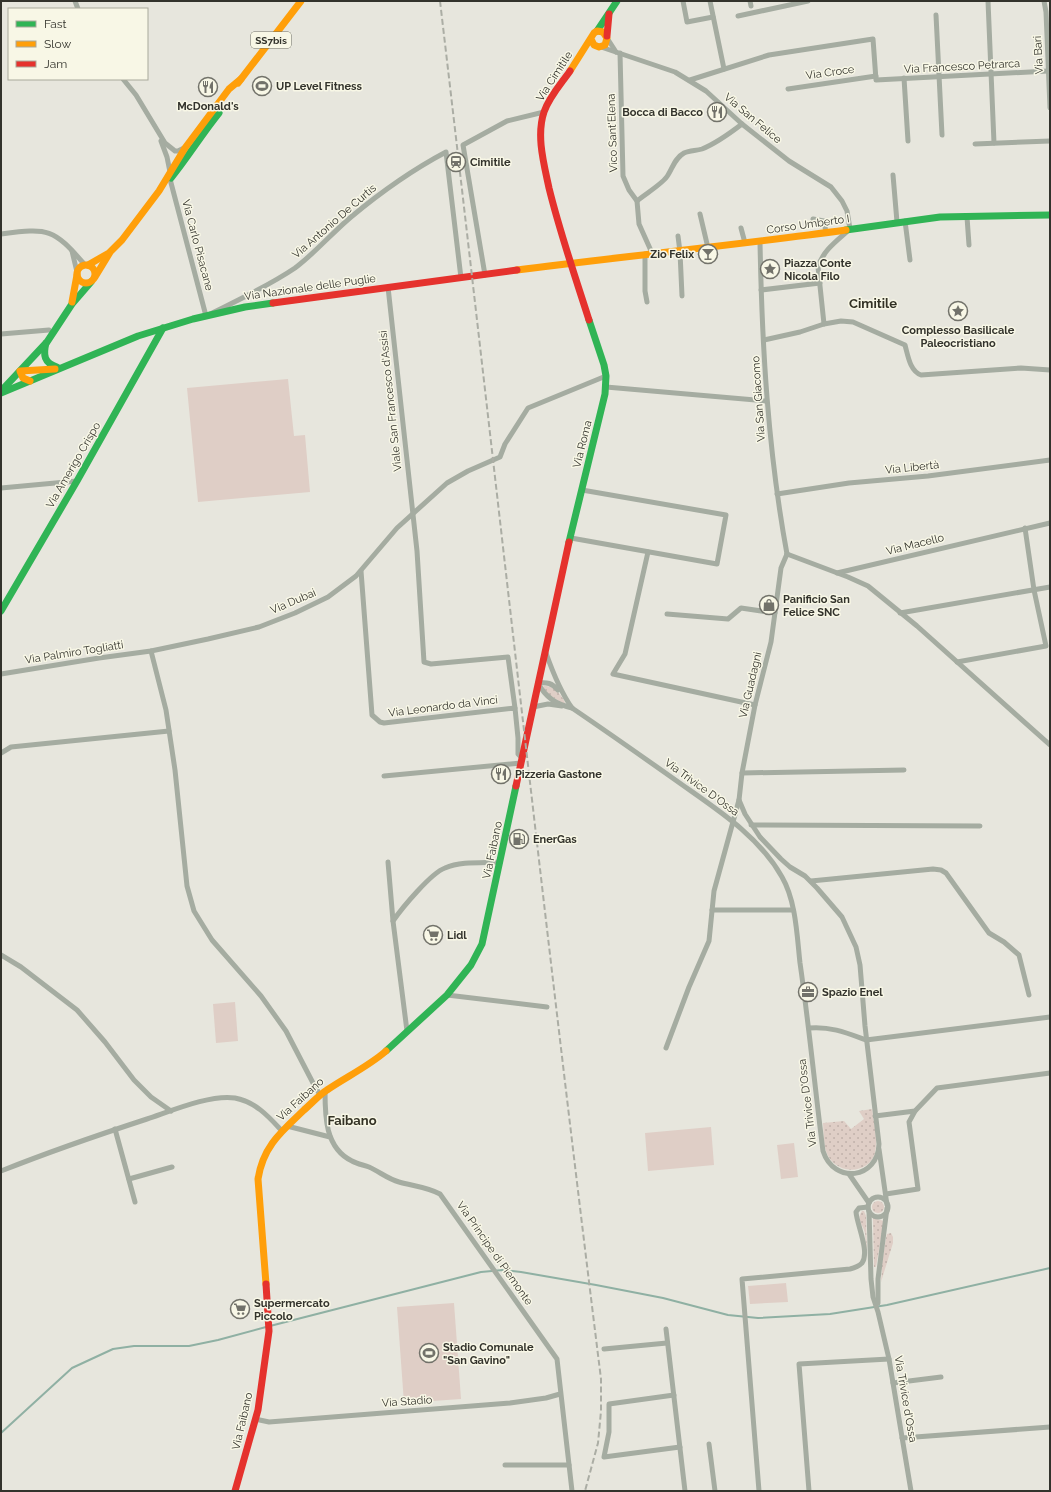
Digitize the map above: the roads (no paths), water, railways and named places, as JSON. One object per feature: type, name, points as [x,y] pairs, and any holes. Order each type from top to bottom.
[{"type":"street","name":"SS7bis","points":[[1,392],[47,342],[72,304],[93,279],[109,253],[125,236],[159,191],[185,148],[229,89],[240,79],[301,1]]},
{"type":"street","points":[[609,12],[605,45],[596,44],[594,33],[597,31],[609,12],[617,1]]},
{"type":"street","points":[[683,1],[687,22],[713,17]]},
{"type":"street","points":[[710,1],[724,69]]},
{"type":"street","points":[[738,16],[808,1]]},
{"type":"street","points":[[988,1],[994,143]]},
{"type":"street","name":"Via Bari","points":[[1044,1],[1049,58],[1048,71],[1050,108]]},
{"type":"street","points":[[936,15],[942,135]]},
{"type":"street","points":[[597,31],[603,32],[618,52]]},
{"type":"street","points":[[690,80],[768,55],[873,39],[876,78]]},
{"type":"street","name":"Via Cimitile","points":[[544,112],[550,99],[583,52],[596,44]]},
{"type":"street","name":"Via San Felice","points":[[596,44],[675,72],[706,91],[742,124],[789,161],[831,187],[842,201],[847,211],[850,230]]},
{"type":"street","name":"Vico Sant'Elena","points":[[618,52],[623,176],[629,190],[637,201],[639,224],[648,254]]},
{"type":"street","name":"Via Francesco Petrarca","points":[[876,78],[940,77],[1048,71]]},
{"type":"street","name":"Via Croce","points":[[788,89],[876,78]]},
{"type":"street","points":[[904,78],[908,141]]},
{"type":"street","name":"SS7bis","points":[[170,175],[191,153],[198,140],[233,92],[240,79]]},
{"type":"street","points":[[125,80],[136,95],[165,143],[172,149],[178,151],[185,148]]},
{"type":"street","points":[[485,275],[463,145],[508,121],[544,112]]},
{"type":"street","name":"Via Roma","points":[[517,784],[538,683],[606,387],[604,365],[558,226],[545,170],[541,141],[544,112]]},
{"type":"street","points":[[637,201],[645,193],[668,177],[675,161],[683,154],[690,151],[699,150],[713,144],[742,124]]},
{"type":"street","name":"Via Carlo Pisacane","points":[[159,135],[167,158],[206,316]]},
{"type":"street","name":"SS7bis","points":[[179,159],[198,140]]},
{"type":"street","points":[[975,144],[1050,141]]},
{"type":"street","name":"Via Antonio De Curtis","points":[[206,316],[265,287],[295,268],[317,250],[350,218],[385,191],[420,166],[446,152],[461,278]]},
{"type":"street","points":[[167,158],[174,161],[179,159]]},
{"type":"street","points":[[893,175],[897,222]]},
{"type":"street","points":[[700,214],[708,248]]},
{"type":"street","name":"Corso Umberto I","points":[[570,265],[648,254],[680,252],[745,244],[940,217],[1050,215]]},
{"type":"street","points":[[967,217],[969,244]]},
{"type":"street","points":[[813,219],[824,221],[826,233]]},
{"type":"street","points":[[905,221],[910,260]]},
{"type":"street","points":[[741,228],[745,244]]},
{"type":"street","points":[[824,324],[818,267],[820,260],[826,251],[850,230]]},
{"type":"street","points":[[1,234],[41,231],[55,235],[72,250],[87,265],[93,268],[93,279],[82,282],[77,274],[72,250]]},
{"type":"street","points":[[678,236],[682,296]]},
{"type":"street","name":"Via San Giacomo","points":[[760,242],[766,401],[777,494],[787,554]]},
{"type":"street","name":"SS7bis","points":[[72,304],[77,274],[80,267],[87,265],[109,253]]},
{"type":"street","points":[[647,302],[645,278],[648,254]]},
{"type":"street","name":"Via Nazionale delle Puglie","points":[[1,392],[138,336],[206,316],[245,307],[388,287],[570,265]]},
{"type":"street","points":[[761,290],[820,283]]},
{"type":"street","name":"Viale San Francesco d'Assisi","points":[[388,287],[417,551],[424,662],[431,664],[508,657],[515,708]]},
{"type":"street","points":[[764,340],[800,332],[824,324],[853,322],[905,345],[913,369],[916,373],[921,375],[1022,368],[1050,370]]},
{"type":"street","name":"Via Amerigo Crispo","points":[[1,611],[77,481],[163,328]]},
{"type":"street","points":[[1,334],[49,330]]},
{"type":"street","points":[[47,342],[44,350],[46,360],[50,364],[61,368]]},
{"type":"street","name":"Via Nazionale delle Puglie","points":[[20,371],[61,368]]},
{"type":"street","points":[[20,371],[23,378],[30,381]]},
{"type":"street","name":"Via Dubai","points":[[151,651],[259,626],[295,613],[328,597],[356,576],[397,528],[447,483],[468,471],[500,457],[505,444],[528,408],[606,376]]},
{"type":"street","points":[[606,387],[766,401]]},
{"type":"street","name":"Via Libertà","points":[[777,494],[849,483],[928,476],[1050,460]]},
{"type":"street","points":[[1,488],[77,481]]},
{"type":"street","points":[[571,538],[717,564],[726,515],[582,490]]},
{"type":"street","name":"Via Macello","points":[[838,573],[1050,523]]},
{"type":"street","points":[[957,662],[1046,646],[1034,590],[1025,528]]},
{"type":"street","points":[[648,552],[625,654],[613,674],[755,705]]},
{"type":"street","points":[[787,554],[868,586],[957,662],[1050,745]]},
{"type":"street","name":"Via Guadagni","points":[[666,1048],[689,986],[709,941],[714,891],[739,800],[742,773],[755,705],[771,642],[781,568],[787,554]]},
{"type":"street","name":"Via Leonardo da Vinci","points":[[361,571],[372,715],[380,722],[384,723],[515,708],[518,754],[522,760]]},
{"type":"street","points":[[900,613],[1050,587]]},
{"type":"street","points":[[667,614],[728,619],[741,608],[775,613]]},
{"type":"street","points":[[151,651],[166,710],[175,770],[187,886],[194,911],[212,940],[261,996],[286,1031],[313,1083],[323,1092]]},
{"type":"street","name":"Via Palmiro Togliatti","points":[[1,674],[151,651]]},
{"type":"street","name":"Via Trivice D'Ossa","points":[[546,653],[564,695],[572,708]]},
{"type":"street","name":"Via Trivice D'Ossa","points":[[564,695],[554,685],[547,682],[538,683],[546,696],[564,706]]},
{"type":"street","name":"Via Trivice D'Ossa","points":[[533,707],[548,704],[572,708],[733,821],[769,858],[783,878],[789,893],[793,910],[809,1028],[814,1085],[823,1151],[827,1160],[835,1169],[849,1174],[860,1172],[870,1166],[878,1153],[879,1144],[866,1040],[858,952],[842,917],[811,882],[780,859],[752,825],[739,800]]},
{"type":"street","points":[[1,753],[11,747],[169,731]]},
{"type":"street","points":[[384,776],[522,760]]},
{"type":"street","points":[[742,773],[904,770]]},
{"type":"street","name":"Via Faibano","points":[[235,1491],[258,1410],[269,1331],[258,1179],[260,1166],[270,1145],[284,1128],[323,1092],[382,1054],[447,995],[472,965],[482,944],[517,784]]},
{"type":"street","points":[[752,825],[980,826]]},
{"type":"street","points":[[388,862],[393,921],[408,1031]]},
{"type":"street","points":[[393,921],[434,875],[444,868],[458,865],[500,862]]},
{"type":"street","points":[[811,882],[933,869],[941,870],[946,873],[989,933],[1004,942],[1019,955],[1029,995]]},
{"type":"street","points":[[712,910],[793,910]]},
{"type":"street","points":[[1,956],[21,967],[77,1010],[105,1042],[134,1080],[151,1097],[171,1111]]},
{"type":"street","points":[[447,995],[547,1007]]},
{"type":"street","points":[[809,1028],[820,1027],[838,1030],[866,1040],[1050,1018]]},
{"type":"street","points":[[886,1194],[918,1189],[909,1122],[915,1111],[937,1088],[1050,1073]]},
{"type":"street","name":"Via Principe di Piemonte","points":[[323,1092],[330,1137],[336,1147],[352,1161],[370,1167],[390,1179],[431,1189],[440,1194],[556,1359],[572,1491]]},
{"type":"street","points":[[1,1171],[65,1146],[115,1129],[210,1099],[226,1097],[236,1098],[256,1106],[284,1128],[330,1137]]},
{"type":"street","points":[[875,1116],[915,1111]]},
{"type":"street","points":[[115,1129],[135,1202]]},
{"type":"street","points":[[875,1296],[887,1207],[879,1144]]},
{"type":"street","points":[[129,1179],[172,1167]]},
{"type":"street","points":[[849,1174],[874,1216],[883,1215],[887,1207]]},
{"type":"street","points":[[875,1296],[871,1279],[869,1207],[872,1199],[879,1198],[883,1199],[887,1207]]},
{"type":"street","points":[[759,1491],[744,1322],[742,1279],[850,1269],[857,1267],[862,1262],[864,1256],[862,1232],[858,1224],[856,1212],[858,1208],[869,1207]]},
{"type":"street","name":"Via Trivice d'Ossa","points":[[875,1296],[889,1359],[911,1491]]},
{"type":"street","points":[[666,1329],[685,1491]]},
{"type":"street","points":[[604,1350],[667,1343]]},
{"type":"street","points":[[809,1491],[799,1364],[889,1359]]},
{"type":"street","points":[[893,1383],[941,1377]]},
{"type":"street","name":"Via Stadio","points":[[255,1419],[269,1422],[510,1403],[546,1398],[560,1394]]},
{"type":"street","points":[[674,1395],[608,1404],[609,1432],[604,1457],[680,1447]]},
{"type":"street","points":[[902,1438],[1050,1427]]},
{"type":"street","points":[[709,1444],[715,1491]]},
{"type":"street","points":[[505,1465],[569,1465]]},
{"type":"waterway","points":[[270,1326],[481,1272],[503,1270],[596,1285],[663,1298],[728,1315],[758,1318],[830,1314],[887,1305],[1050,1268]]},
{"type":"waterway","points":[[1,1433],[72,1368],[113,1349],[134,1346],[189,1346],[266,1327]]},
{"type":"railway","points":[[440,1],[539,862],[601,1379],[601,1411],[598,1443],[585,1491]]},
{"type":"place","name":"UP Level Fitness","points":[[262,86]]},
{"type":"place","name":"McDonald's","points":[[208,87]]},
{"type":"place","name":"Bocca di Bacco","points":[[717,112]]},
{"type":"place","name":"Cimitile","points":[[456,162]]},
{"type":"place","name":"Zio Felix","points":[[708,254]]},
{"type":"place","name":"Piazza Conte Nicola Filo","points":[[770,269]]},
{"type":"place","name":"Complesso Basilicale Paleocristiano","points":[[958,311]]},
{"type":"place","name":"Panificio San Felice SNC","points":[[769,605]]},
{"type":"place","name":"Pizzeria Gastone","points":[[501,774]]},
{"type":"place","name":"EnerGas","points":[[519,839]]},
{"type":"place","name":"Lidl","points":[[433,935]]},
{"type":"place","name":"Spazio Enel","points":[[808,992]]},
{"type":"place","name":"Supermercato Piccolo","points":[[240,1309]]},
{"type":"place","name":"Stadio Comunale \"San Gavino\"","points":[[429,1353]]},
{"type":"district","name":"Cimitile","points":[[873,303]]},
{"type":"district","name":"Faibano","points":[[352,1120]]}]
